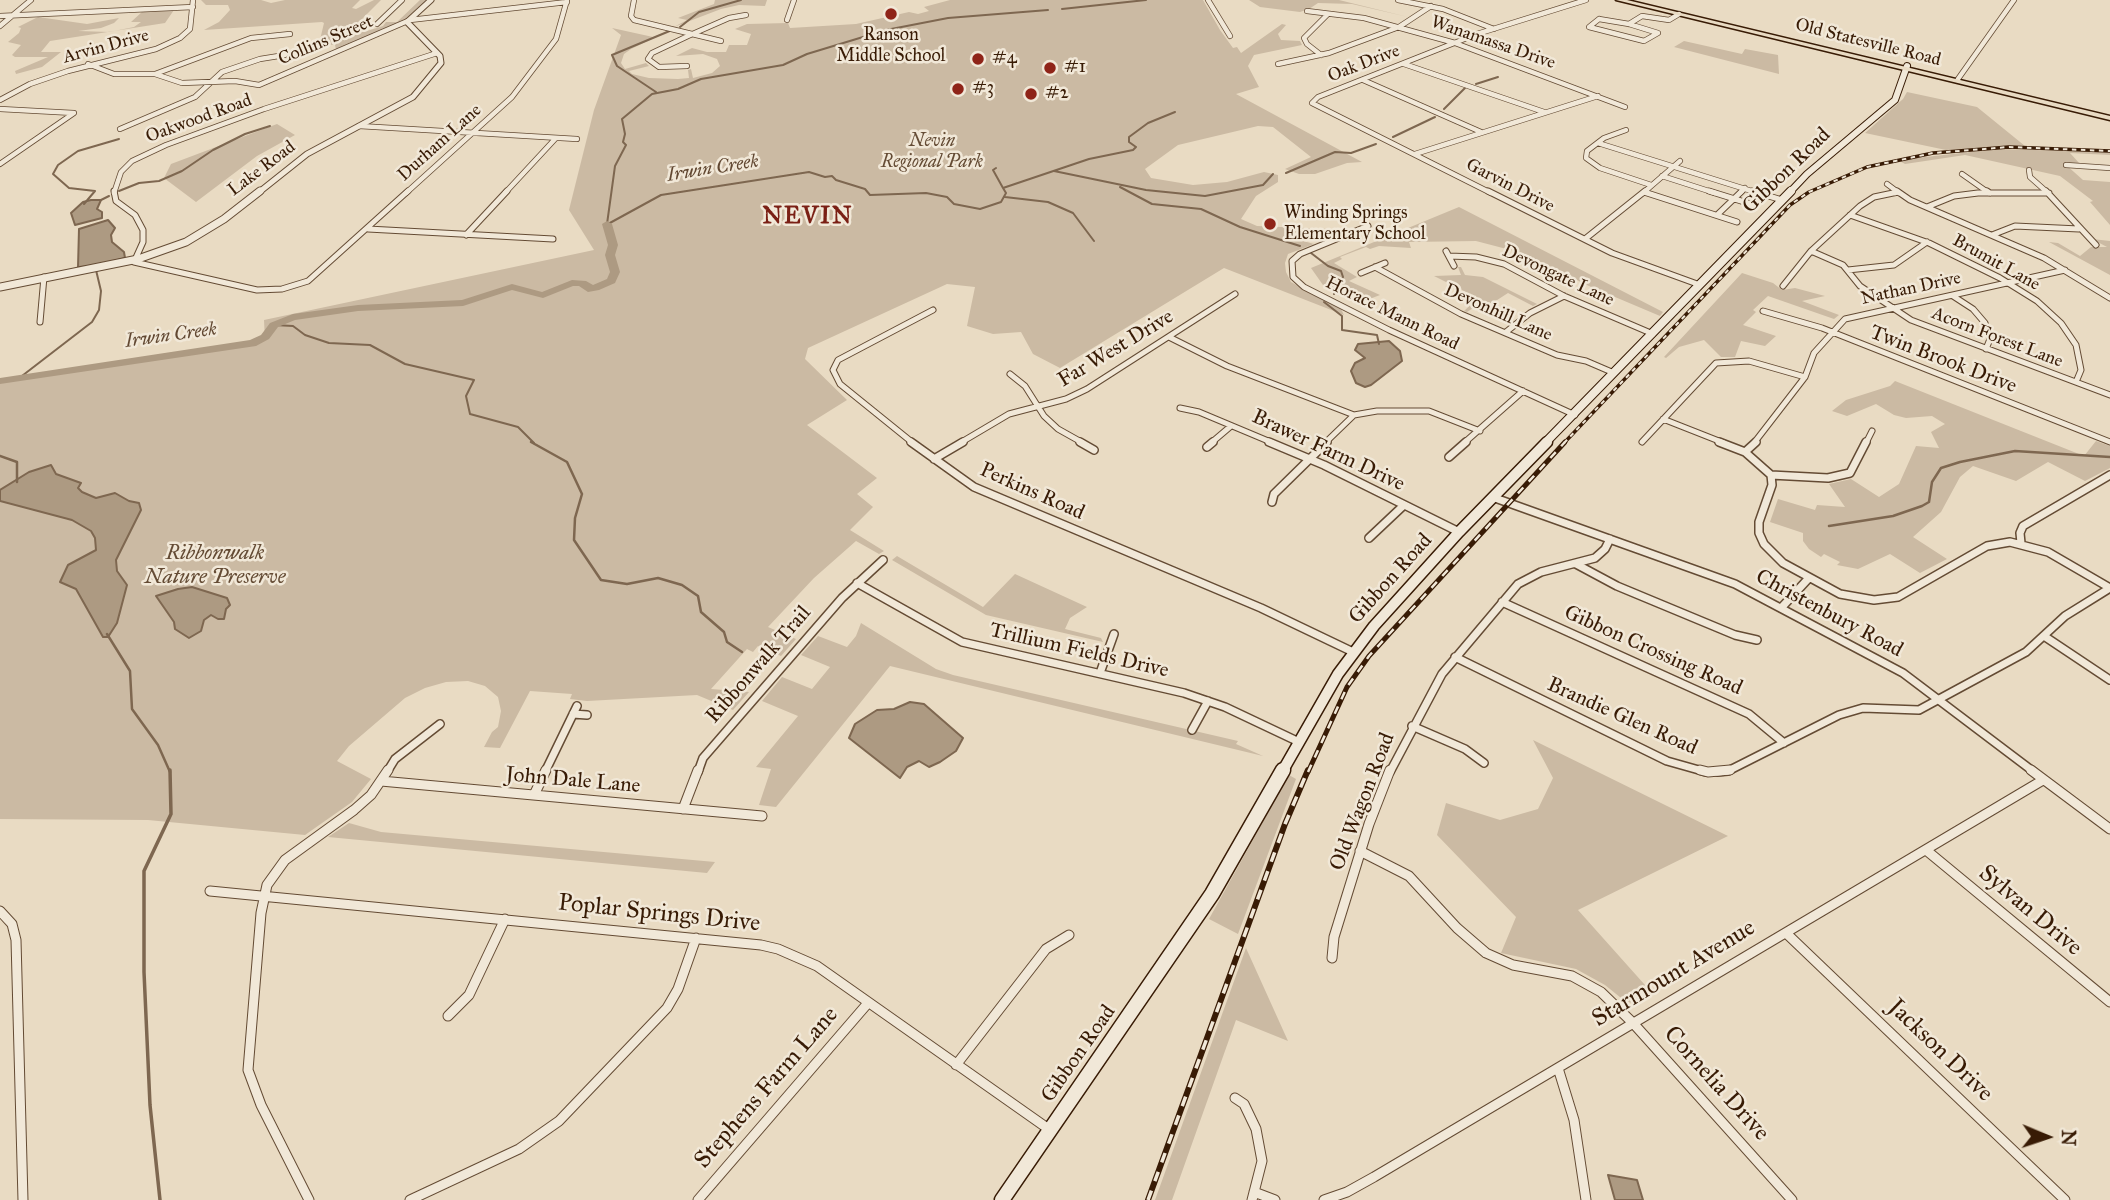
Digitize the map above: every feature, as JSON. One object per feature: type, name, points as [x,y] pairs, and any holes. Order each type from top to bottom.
[{"type":"main road","name":"Old Statesville Road","points":[[1619,0],[2110,116]]},
{"type":"main road","name":"Old Statesville Road","points":[[1629,0],[2110,116]]},
{"type":"main road","name":"Gibbon Road","points":[[1002,1200],[1212,894],[1353,652],[1459,532],[1782,200],[1813,169],[1895,100],[1907,68]]},
{"type":"street","points":[[0,26],[32,0]]},
{"type":"street","name":"Arvin Drive","points":[[0,100],[35,82],[88,64],[156,48],[180,38],[190,29],[193,0]]},
{"type":"street","points":[[377,24],[402,0]]},
{"type":"street","points":[[431,0],[408,21],[409,26],[437,53]]},
{"type":"street","points":[[634,0],[631,16],[634,20],[721,41]]},
{"type":"street","points":[[787,20],[794,0]]},
{"type":"street","points":[[1208,0],[1230,36]]},
{"type":"street","points":[[1398,0],[1431,6],[1495,29]]},
{"type":"street","name":"Oak Drive","points":[[1312,101],[1455,43],[1586,0]]},
{"type":"street","points":[[1958,79],[2014,0]]},
{"type":"street","name":"Collins Street","points":[[210,82],[240,81],[263,84],[408,21],[567,1]]},
{"type":"street","name":"Durham Lane","points":[[134,259],[138,264],[257,290],[282,289],[302,284],[321,271],[512,97],[559,33],[567,1]]},
{"type":"street","points":[[1278,64],[1321,55],[1399,27],[1431,6]]},
{"type":"street","points":[[0,16],[192,7]]},
{"type":"street","name":"Wanamassa Drive","points":[[1307,11],[1399,27],[1455,43],[1625,107]]},
{"type":"street","points":[[1321,55],[1307,44],[1304,38],[1328,13]]},
{"type":"street","points":[[1629,24],[1658,33],[1644,41],[1589,27],[1601,19],[1629,24],[1641,17],[1669,20],[1679,14]]},
{"type":"street","points":[[687,66],[659,67],[652,64],[648,58],[652,53],[692,34],[746,15]]},
{"type":"street","points":[[88,64],[116,75],[155,74],[247,39],[290,34]]},
{"type":"street","name":"Lake Road","points":[[0,287],[134,259],[176,247],[205,232],[298,160],[416,94],[440,65],[441,58],[437,53]]},
{"type":"street","name":"Oakwood Road","points":[[134,259],[143,242],[143,230],[135,215],[116,201],[113,195],[121,172],[132,161],[166,145],[274,106],[437,53]]},
{"type":"street","points":[[120,128],[195,97],[225,71],[260,59],[285,55]]},
{"type":"street","points":[[1404,64],[1544,112]]},
{"type":"street","points":[[155,74],[182,83],[210,82]]},
{"type":"street","points":[[1363,80],[1481,132]]},
{"type":"street","points":[[1415,154],[1599,95]]},
{"type":"street","name":"Garvin Drive","points":[[1312,101],[1629,260],[1700,285]]},
{"type":"street","points":[[0,109],[74,113],[0,163]]},
{"type":"street","points":[[359,126],[577,139]]},
{"type":"street","points":[[1626,130],[1606,137],[1586,153],[1591,163],[1651,185]]},
{"type":"street","points":[[466,234],[556,138]]},
{"type":"street","points":[[1598,143],[1782,200]]},
{"type":"street","points":[[1585,239],[1603,227],[1680,161]]},
{"type":"street","points":[[2066,165],[2110,168]]},
{"type":"street","points":[[2029,170],[2030,177],[2049,193],[2096,245]]},
{"type":"street","points":[[1962,174],[1990,193]]},
{"type":"street","points":[[1662,176],[1754,205]]},
{"type":"street","points":[[1887,184],[1927,207],[2065,270],[2110,298]]},
{"type":"street","points":[[1717,215],[1745,188]]},
{"type":"street","points":[[1644,192],[1737,222]]},
{"type":"street","points":[[1783,286],[1811,251],[1850,215],[1874,197],[1899,192]]},
{"type":"street","points":[[1927,207],[1954,197],[1990,193],[2049,193]]},
{"type":"street","name":"Brumit Lane","points":[[1850,215],[1927,242],[2007,282],[2037,301],[2067,330],[2076,345],[2081,362],[2076,382]]},
{"type":"street","name":"Horace Mann Road","points":[[1368,226],[1300,254],[1292,261],[1293,277],[1304,287],[1389,330],[1575,415]]},
{"type":"street","points":[[1992,235],[2015,226],[2079,229]]},
{"type":"street","points":[[367,229],[554,239]]},
{"type":"street","points":[[1848,270],[1894,265],[1927,242]]},
{"type":"street","name":"Acorn Forest Lane","points":[[1811,251],[1835,260],[1848,270],[1860,286],[1911,320],[2110,395]]},
{"type":"street","name":"Devongate Lane","points":[[1454,266],[1448,253],[1504,264],[1564,296],[1653,334]]},
{"type":"street","points":[[1361,273],[1385,263]]},
{"type":"street","name":"Devonhill Lane","points":[[1375,267],[1452,309],[1557,355],[1586,361],[1615,373]]},
{"type":"street","name":"Nathan Drive","points":[[1745,452],[1762,436],[1805,377],[1814,353],[1852,316],[2065,270]]},
{"type":"street","points":[[40,322],[44,277]]},
{"type":"street","name":"Far West Drive","points":[[934,459],[1009,414],[1066,399],[1087,389],[1235,295]]},
{"type":"street","points":[[1506,332],[1530,313],[1564,296]]},
{"type":"street","points":[[1953,296],[1973,309],[1985,323],[1990,339],[1986,349]]},
{"type":"street","name":"Perkins Road","points":[[933,310],[886,337],[843,356],[833,370],[842,386],[934,459],[983,491],[1261,608],[1353,652]]},
{"type":"street","name":"Twin Brook Drive","points":[[1763,311],[1832,333],[2110,442]]},
{"type":"street","points":[[1169,337],[1227,366],[1354,415],[1377,411],[1429,411],[1480,431]]},
{"type":"street","points":[[1642,442],[1716,363],[1749,361],[1805,377]]},
{"type":"street","points":[[1010,374],[1025,386],[1036,407],[1058,429],[1094,450]]},
{"type":"street","points":[[1450,457],[1523,391]]},
{"type":"street","name":"Brawer Farm Drive","points":[[1180,408],[1199,412],[1310,459],[1459,532]]},
{"type":"street","points":[[1272,502],[1274,494],[1354,415]]},
{"type":"street","points":[[1663,419],[1745,452],[1760,462],[1771,475],[1772,485],[1759,522],[1759,533],[1774,556],[1808,579],[1840,594],[1883,600],[1898,597],[1987,546],[1997,543],[2021,543],[2048,552],[2110,588]]},
{"type":"street","points":[[1207,447],[1231,426]]},
{"type":"street","points":[[1771,475],[1828,478],[1850,473],[1872,431]]},
{"type":"street","points":[[2021,543],[2020,533],[2023,526],[2110,475]]},
{"type":"street","name":"Christenbury Road","points":[[1495,498],[1728,581],[1887,663],[2110,829]]},
{"type":"street","points":[[1369,538],[1404,505]]},
{"type":"street","name":"Old Wagon Road","points":[[1332,958],[1334,937],[1360,851],[1391,768],[1442,674],[1518,584],[1529,577],[1600,555],[1610,539]]},
{"type":"street","name":"Ribbonwalk Trail","points":[[683,809],[703,758],[857,583],[883,559]]},
{"type":"street","points":[[1576,564],[1617,586],[1735,635],[1757,640]]},
{"type":"street","points":[[1782,607],[1808,579]]},
{"type":"street","name":"Trillium Fields Drive","points":[[857,583],[962,642],[1208,701],[1299,741]]},
{"type":"street","name":"Brandie Glen Road","points":[[1455,657],[1667,761],[1690,769],[1728,771],[1839,715],[1863,708],[1919,710],[2026,652],[2065,616],[2110,588]]},
{"type":"street","name":"Gibbon Crossing Road","points":[[1502,602],[1749,714],[1784,743]]},
{"type":"street","points":[[1100,673],[1114,634]]},
{"type":"street","points":[[2044,636],[2110,680]]},
{"type":"street","points":[[1192,730],[1208,701]]},
{"type":"street","points":[[534,795],[575,710],[587,715]]},
{"type":"street","points":[[309,1200],[261,1105],[247,1070],[264,896],[271,877],[285,860],[355,810],[371,795],[394,759],[440,724]]},
{"type":"street","points":[[1412,726],[1465,750],[1484,763]]},
{"type":"street","name":"Starmount Avenue","points":[[1324,1200],[1347,1192],[1374,1177],[2043,780]]},
{"type":"street","name":"John Dale Lane","points":[[380,781],[762,816]]},
{"type":"street","name":"Sylvan Drive","points":[[1926,850],[2110,1002]]},
{"type":"street","name":"Cornelia Drive","points":[[1360,851],[1409,876],[1457,928],[1486,953],[1513,965],[1576,978],[1601,992],[1633,1023],[1792,1200]]},
{"type":"street","name":"Poplar Springs Drive","points":[[210,891],[761,945],[817,966],[1050,1130]]},
{"type":"street","points":[[0,911],[12,924],[16,940],[23,1200]]},
{"type":"street","points":[[448,1016],[468,995],[505,919]]},
{"type":"street","name":"Jackson Drive","points":[[1786,933],[2065,1200]]},
{"type":"street","points":[[956,1065],[1046,950],[1069,935]]},
{"type":"street","points":[[410,1200],[519,1149],[559,1121],[667,1007],[678,989],[696,939]]},
{"type":"street","name":"Stephens Farm Lane","points":[[698,1200],[868,1003]]},
{"type":"street","points":[[1558,1068],[1574,1120],[1586,1200]]},
{"type":"street","points":[[1234,1098],[1244,1104],[1256,1129],[1262,1161],[1253,1196],[1275,1200]]},
{"type":"green space","points":[[201,0],[261,0],[271,3],[285,0],[360,0],[352,8],[356,9],[374,0],[381,0],[355,26],[356,30],[367,31],[383,26],[386,22],[397,22],[420,0],[426,0],[403,21],[336,50],[335,45],[319,44],[324,23],[322,22],[204,30],[219,22],[230,10],[228,5],[206,5]]},
{"type":"green space","points":[[715,0],[767,0],[765,6],[739,5],[721,9],[674,27],[687,20],[678,18],[714,4]]},
{"type":"green space","name":"Ribbonwalk Nature Preserve","points":[[950,0],[1203,0],[1220,30],[1233,48],[1237,47],[1241,53],[1282,24],[1286,25],[1278,34],[1281,40],[1300,41],[1302,45],[1254,55],[1248,66],[1259,87],[1236,94],[1362,162],[1347,163],[1315,174],[1299,174],[1285,169],[1311,157],[1273,127],[1258,126],[1178,145],[1145,169],[1151,178],[1193,185],[1227,182],[1264,172],[1278,175],[1278,182],[1256,196],[1241,219],[1257,226],[1330,229],[1330,232],[1324,233],[1286,232],[1289,237],[1314,244],[1288,254],[1286,272],[1291,282],[1341,309],[1344,315],[1224,268],[1060,368],[1033,354],[1021,332],[993,334],[967,326],[975,287],[947,284],[808,348],[805,359],[847,400],[807,425],[877,478],[857,494],[873,507],[850,530],[884,551],[879,554],[856,541],[814,578],[768,627],[796,639],[781,656],[758,646],[753,652],[747,649],[711,689],[749,692],[733,710],[697,695],[587,701],[570,699],[572,694],[530,691],[500,748],[484,747],[498,727],[501,711],[498,697],[485,686],[468,681],[446,682],[405,698],[349,746],[337,761],[371,779],[352,802],[305,835],[148,820],[0,819],[0,381],[256,343],[265,340],[264,320],[594,250],[569,210],[594,110],[621,35],[612,28],[653,37],[671,30],[631,49],[624,54],[621,63],[625,69],[646,63],[649,66],[629,71],[649,78],[689,78],[688,70],[691,69],[693,78],[712,73],[720,66],[717,59],[703,54],[676,56],[692,48],[707,52],[726,52],[729,45],[747,45],[751,34],[735,29],[747,24],[788,23],[790,28],[856,24],[909,12],[918,14],[929,11],[924,7]]},
{"type":"green space","points":[[1249,0],[1339,0],[1408,17],[1352,4],[1318,3],[1300,12],[1260,7]]},
{"type":"green space","points":[[174,10],[165,23],[114,31],[134,27],[141,22],[131,22],[143,11]]},
{"type":"green space","points":[[38,17],[87,24],[119,18],[101,28],[78,31],[108,32],[50,41],[41,52],[61,52],[42,67],[16,74],[15,71],[48,57],[15,57],[12,55],[21,45],[8,42],[19,33],[21,28],[18,27]]},
{"type":"green space","points":[[1684,41],[1742,54],[1745,49],[1778,55],[1779,74],[1674,47]]},
{"type":"green space","points":[[1907,92],[1977,107],[2025,146],[1946,150],[1865,133],[1903,99]]},
{"type":"green space","points":[[277,124],[295,135],[257,156],[196,202],[164,178],[171,164]]},
{"type":"green space","points":[[1998,149],[2110,152],[2110,155],[2070,153],[2080,164],[2065,164],[2083,180],[2110,182],[2110,225],[2090,202],[2093,201],[2060,176],[1965,155],[1905,164],[1898,160]]},
{"type":"green space","points":[[1459,207],[1663,312],[1660,316],[1589,286],[1522,253],[1476,241],[1409,242],[1411,248],[1366,247],[1340,257],[1342,259],[1334,263],[1357,277],[1349,281],[1380,295],[1359,303],[1323,285],[1311,268]]},
{"type":"green space","points":[[2092,239],[2110,241],[2110,275],[2049,242],[2058,243],[2080,256],[2091,247],[2107,247]]},
{"type":"green space","points":[[1458,267],[1461,267],[1465,275],[1483,277],[1537,304],[1533,306],[1508,293],[1491,304],[1484,301],[1467,312],[1464,311],[1478,298],[1434,276],[1461,275]]},
{"type":"green space","points":[[1742,273],[1773,283],[1782,290],[1795,288],[1825,296],[1802,301],[1839,315],[1834,319],[1768,296],[1753,310],[1756,312],[1743,325],[1776,336],[1765,346],[1741,341],[1735,357],[1721,357],[1704,340],[1679,347],[1664,357]]},
{"type":"green space","points":[[1895,381],[2084,456],[2096,441],[2110,446],[2110,468],[2085,481],[2048,462],[2016,481],[1973,466],[1960,477],[1941,512],[1913,537],[1947,559],[1920,573],[1890,554],[1858,569],[1837,565],[1840,562],[1824,554],[1821,557],[1809,549],[1803,541],[1803,533],[1770,522],[1778,499],[1815,510],[1817,505],[1845,507],[1829,484],[1851,479],[1879,497],[1899,484],[1916,446],[1939,448],[1931,432],[1945,424],[1932,416],[1906,418],[1894,415],[1876,404],[1847,416],[1832,411],[1846,400],[1890,386]]},
{"type":"green space","points":[[897,556],[983,607],[1015,574],[1087,607],[1070,618],[1065,629],[1101,638],[1103,642],[986,615],[892,560]]},
{"type":"green space","points":[[861,623],[936,669],[953,675],[1238,741],[1236,744],[1263,756],[890,666],[776,807],[759,805],[771,769],[756,767],[798,716],[762,701],[782,677],[812,689],[830,667],[801,655],[818,636],[847,647],[856,636]]},
{"type":"green space","points":[[1533,740],[1728,836],[1578,910],[1653,994],[1636,1003],[1626,1002],[1605,985],[1576,969],[1501,953],[1516,917],[1437,835],[1446,803],[1500,820],[1538,809],[1553,778]]},
{"type":"green space","points":[[1289,775],[1296,779],[1238,934],[1209,919]]},
{"type":"green space","points":[[349,823],[381,832],[715,862],[707,873],[328,837]]},
{"type":"green space","points":[[1246,948],[1288,1041],[1236,1020],[1172,1200],[1155,1200]]},
{"type":"shaded area","points":[[101,200],[97,209],[102,212],[102,218],[75,225],[71,213],[83,202]]},
{"type":"shaded area","points":[[108,220],[115,228],[111,235],[112,242],[124,252],[125,258],[96,266],[78,267],[79,229]]},
{"type":"shaded area","points":[[1389,341],[1400,351],[1402,361],[1371,385],[1365,387],[1356,383],[1351,371],[1355,363],[1365,358],[1355,350],[1358,344]]},
{"type":"shaded area","points":[[51,465],[56,474],[81,483],[78,488],[82,492],[96,498],[115,493],[139,503],[141,510],[116,560],[117,571],[127,585],[117,623],[108,637],[103,637],[76,589],[60,582],[68,565],[96,550],[91,531],[72,520],[0,501],[0,490],[29,472]]},
{"type":"shaded area","points":[[192,587],[227,598],[230,605],[226,609],[224,619],[211,615],[204,620],[201,631],[189,638],[175,629],[174,622],[156,596]]},
{"type":"shaded area","points":[[910,702],[924,704],[963,738],[956,751],[940,762],[929,767],[919,761],[907,767],[900,778],[849,738],[855,724],[877,710],[894,709]]},
{"type":"shaded area","points":[[1608,1175],[1637,1180],[1643,1200],[1615,1200]]},
{"type":"waterway","points":[[680,27],[699,12],[741,0]]},
{"type":"waterway","points":[[1062,9],[1146,0]]},
{"type":"waterway","points":[[607,224],[615,166],[626,145],[623,142],[625,134],[622,119],[652,94],[678,89],[701,79],[783,65],[807,54],[886,30],[948,18],[1048,10]]},
{"type":"waterway","points":[[656,92],[617,66],[612,55],[672,30]]},
{"type":"waterway","points":[[1476,84],[1498,77]]},
{"type":"waterway","points":[[1444,109],[1465,88]]},
{"type":"waterway","name":"Irwin Creek","points":[[1003,188],[1089,159],[1133,150],[1136,147],[1129,142],[1129,137],[1148,123],[1175,112]]},
{"type":"waterway","points":[[1393,137],[1435,117]]},
{"type":"waterway","points":[[119,191],[139,183],[159,181],[182,171],[213,150],[245,134],[270,126]]},
{"type":"waterway","points":[[84,204],[95,191],[69,188],[53,174],[58,165],[78,151],[119,139]]},
{"type":"waterway","points":[[1286,173],[1335,152],[1351,153],[1376,144]]},
{"type":"waterway","points":[[996,168],[993,170],[1003,188]]},
{"type":"waterway","points":[[1054,171],[1146,190],[1205,196],[1263,185],[1273,174]]},
{"type":"waterway","name":"Irwin Creek","points":[[608,224],[661,195],[809,172],[825,177],[832,176],[836,180],[865,189],[870,195],[926,193],[947,197],[954,204],[980,209],[1001,202],[1006,193],[1003,188]]},
{"type":"waterway","points":[[1120,187],[1152,204],[1201,209],[1240,227],[1300,246]]},
{"type":"waterway","points":[[101,200],[109,196]]},
{"type":"waterway","points":[[1005,197],[1048,202],[1073,213],[1094,241]]},
{"type":"waterway","name":"Irwin Creek","points":[[0,381],[256,343],[256,340],[265,337],[274,325],[293,317],[358,308],[463,303],[512,287],[543,295],[572,283],[582,283],[588,289],[595,288],[611,281],[615,272],[610,255],[613,245],[607,224]]},
{"type":"waterway","points":[[1311,253],[1328,266],[1341,271],[1343,277],[1334,294]]},
{"type":"waterway","points":[[18,379],[92,322],[99,310],[101,291],[96,270]]},
{"type":"waterway","points":[[1324,302],[1342,316],[1342,330],[1377,335],[1379,344]]},
{"type":"waterway","points":[[274,325],[293,326],[305,335],[329,343],[370,345],[405,364],[474,380],[466,396],[470,414],[518,427],[534,443]]},
{"type":"waterway","points":[[531,442],[567,462],[582,494],[575,518],[574,540],[601,580],[627,584],[658,578],[682,585],[698,596],[701,612],[724,632],[727,642],[742,652]]},
{"type":"waterway","points":[[1829,526],[1893,516],[1922,506],[1929,502],[1932,482],[1941,468],[1960,462],[2015,451],[2110,457]]},
{"type":"waterway","points":[[0,456],[17,462],[17,482]]},
{"type":"waterway","points":[[107,634],[130,671],[132,709],[158,745],[170,772]]},
{"type":"waterway","points":[[160,1200],[150,1105],[144,972],[144,871],[171,814],[170,770]]},
{"type":"railway","points":[[1564,443],[1790,205],[1809,192],[1867,167],[1933,153],[2009,147],[2110,151]]},
{"type":"railway","points":[[1308,772],[1347,687],[1369,656],[1565,442]]},
{"type":"railway","points":[[1148,1200],[1285,824],[1308,770]]},
{"type":"place","name":"Ranson Middle School","points":[[891,14]]},
{"type":"place","name":"#4","points":[[978,59]]},
{"type":"place","name":"#1","points":[[1050,68]]},
{"type":"place","name":"#3","points":[[958,89]]},
{"type":"place","name":"#2","points":[[1031,94]]},
{"type":"place","name":"Winding Springs Elementary School","points":[[1270,224]]},
{"type":"district","name":"NEVIN","points":[[808,217]]},
{"type":"park label","name":"Nevin Regional Park","points":[[932,152]]}]
